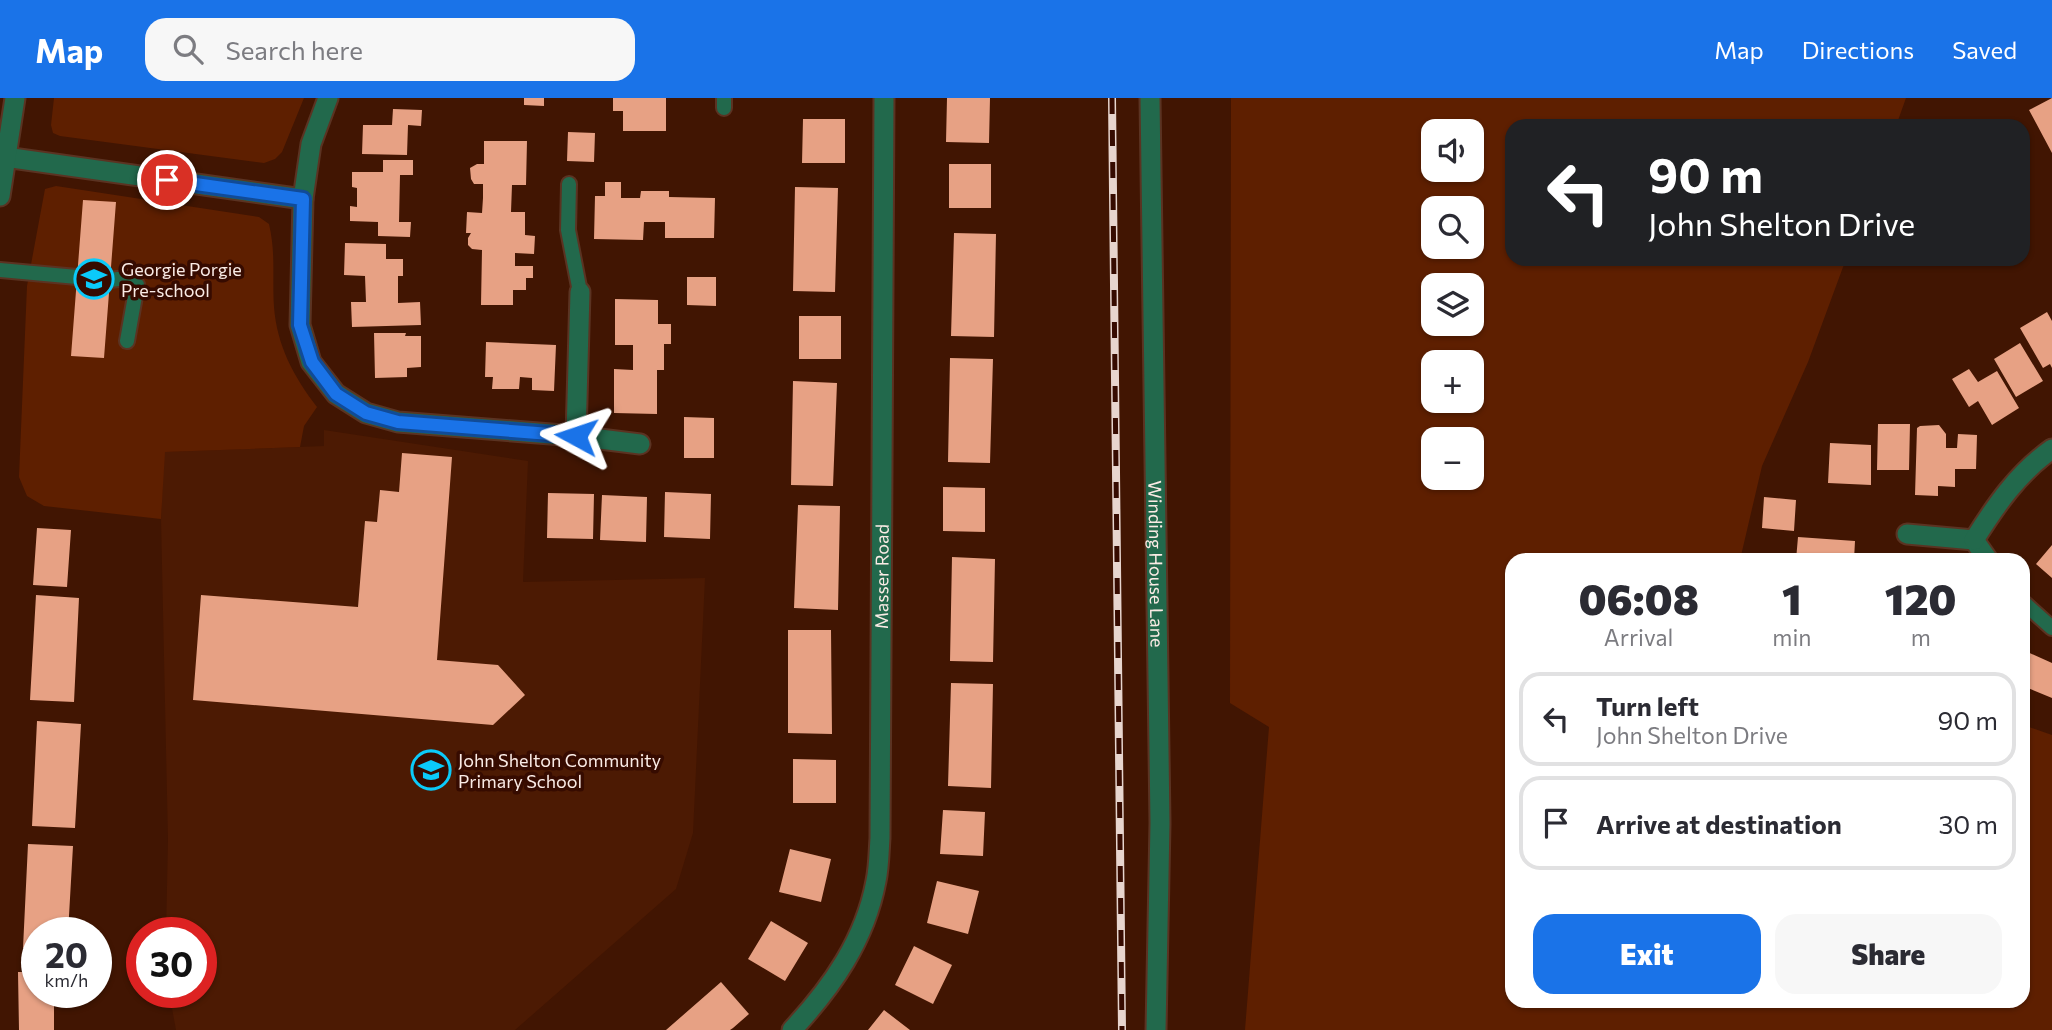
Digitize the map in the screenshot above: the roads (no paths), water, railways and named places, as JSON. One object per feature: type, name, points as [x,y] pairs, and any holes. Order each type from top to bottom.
[{"type":"street","points":[[0,196],[15,98]]},
{"type":"street","points":[[328,98],[311,144],[303,199],[300,325],[312,362],[336,394],[366,413],[398,422],[576,436],[640,444]]},
{"type":"street","name":"Masser Road","points":[[792,1030],[823,997],[848,958],[865,921],[876,880],[880,824],[884,98]]},
{"type":"street","name":"Winding House Lane","points":[[1150,98],[1160,823],[1156,1030]]},
{"type":"street","points":[[5,157],[303,199]]},
{"type":"street","points":[[576,436],[580,292]]},
{"type":"street","points":[[1974,540],[2000,500],[2032,463],[2052,449]]},
{"type":"street","points":[[1907,534],[1974,540],[1983,553]]},
{"type":"lane","points":[[569,184],[568,230],[580,292]]},
{"type":"lane","points":[[0,270],[77,277]]},
{"type":"lane","points":[[110,280],[126,278],[137,285],[127,341]]},
{"type":"lane","points":[[2030,608],[2052,628]]},
{"type":"railway","points":[[1112,98],[1122,1030]]},
{"type":"place","name":"Georgie Porgie Pre-school","points":[[94,279]]},
{"type":"place","name":"John Shelton Community Primary School","points":[[431,770]]}]
